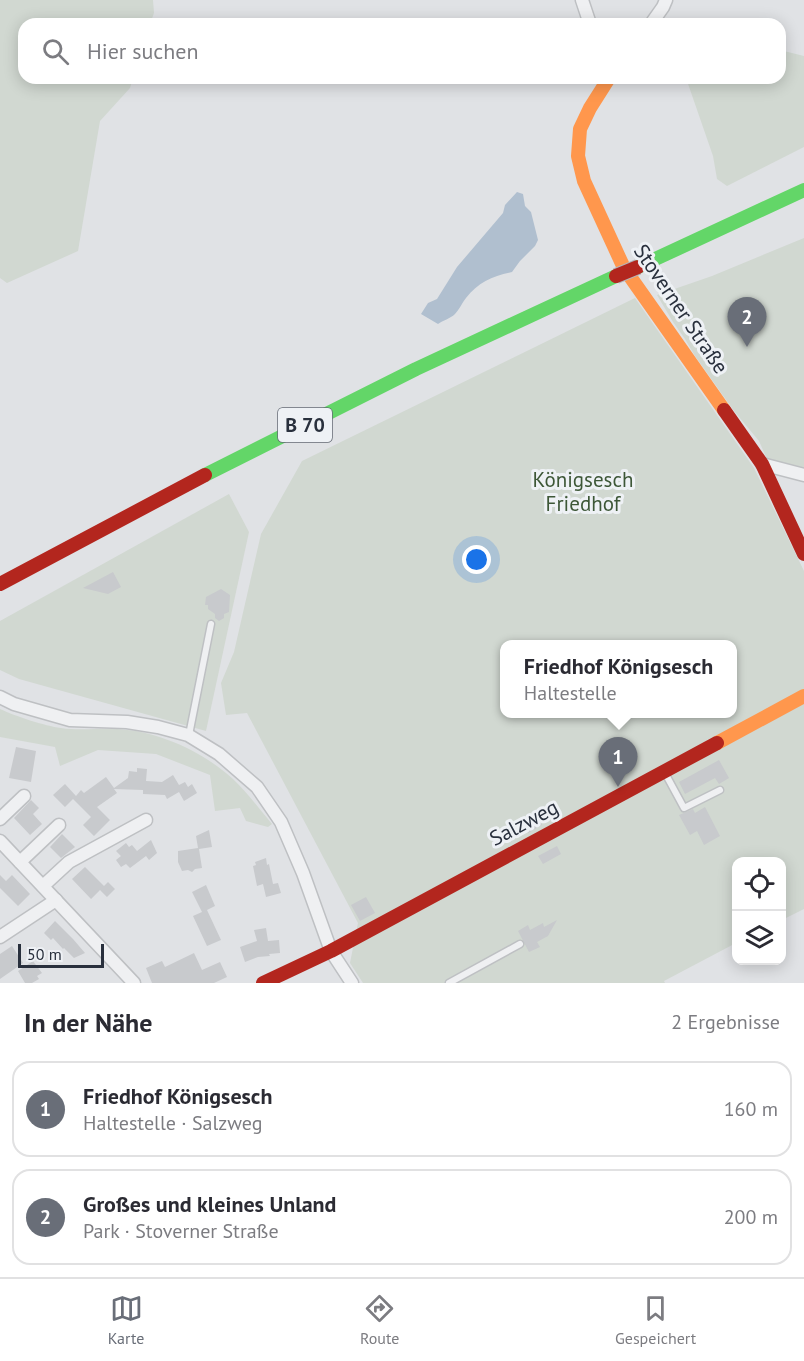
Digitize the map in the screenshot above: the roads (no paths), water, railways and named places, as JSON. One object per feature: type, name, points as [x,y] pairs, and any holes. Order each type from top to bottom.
[{"type":"main road","name":"Stoverner Straße","points":[[604,84],[580,129],[578,156],[584,181],[624,268],[762,464],[804,554]]},
{"type":"main road","name":"B 70","points":[[0,584],[233,460],[416,369],[804,190]]},
{"type":"main road","name":"Salzweg","points":[[263,983],[332,951],[804,696]]},
{"type":"street","points":[[582,0],[588,18]]},
{"type":"street","points":[[656,18],[666,0]]},
{"type":"street","points":[[762,464],[804,475]]},
{"type":"street","points":[[0,697],[14,704],[70,720],[127,722],[189,735],[219,754],[257,787],[282,822],[332,951],[352,983]]},
{"type":"street","points":[[0,819],[24,796]]},
{"type":"street","points":[[43,886],[69,862],[146,820]]},
{"type":"street","points":[[20,862],[59,825]]},
{"type":"street","points":[[0,841],[134,983]]},
{"type":"street","points":[[0,937],[56,900]]},
{"type":"lane","points":[[189,735],[212,624]]},
{"type":"lane","points":[[664,772],[684,808],[720,790]]},
{"type":"lane","points":[[448,983],[520,944]]},
{"type":"water","points":[[517,192],[523,194],[525,206],[531,212],[538,240],[535,246],[512,272],[492,278],[476,288],[451,317],[438,324],[421,314],[428,303],[437,299],[457,267],[503,213],[505,205]]},
{"type":"place","name":"Großes und kleines Unland","points":[[747,347]]},
{"type":"place","name":"Friedhof Königsesch","points":[[618,787]]},
{"type":"park label","name":"Königsesch Friedhof","points":[[583,492]]}]
